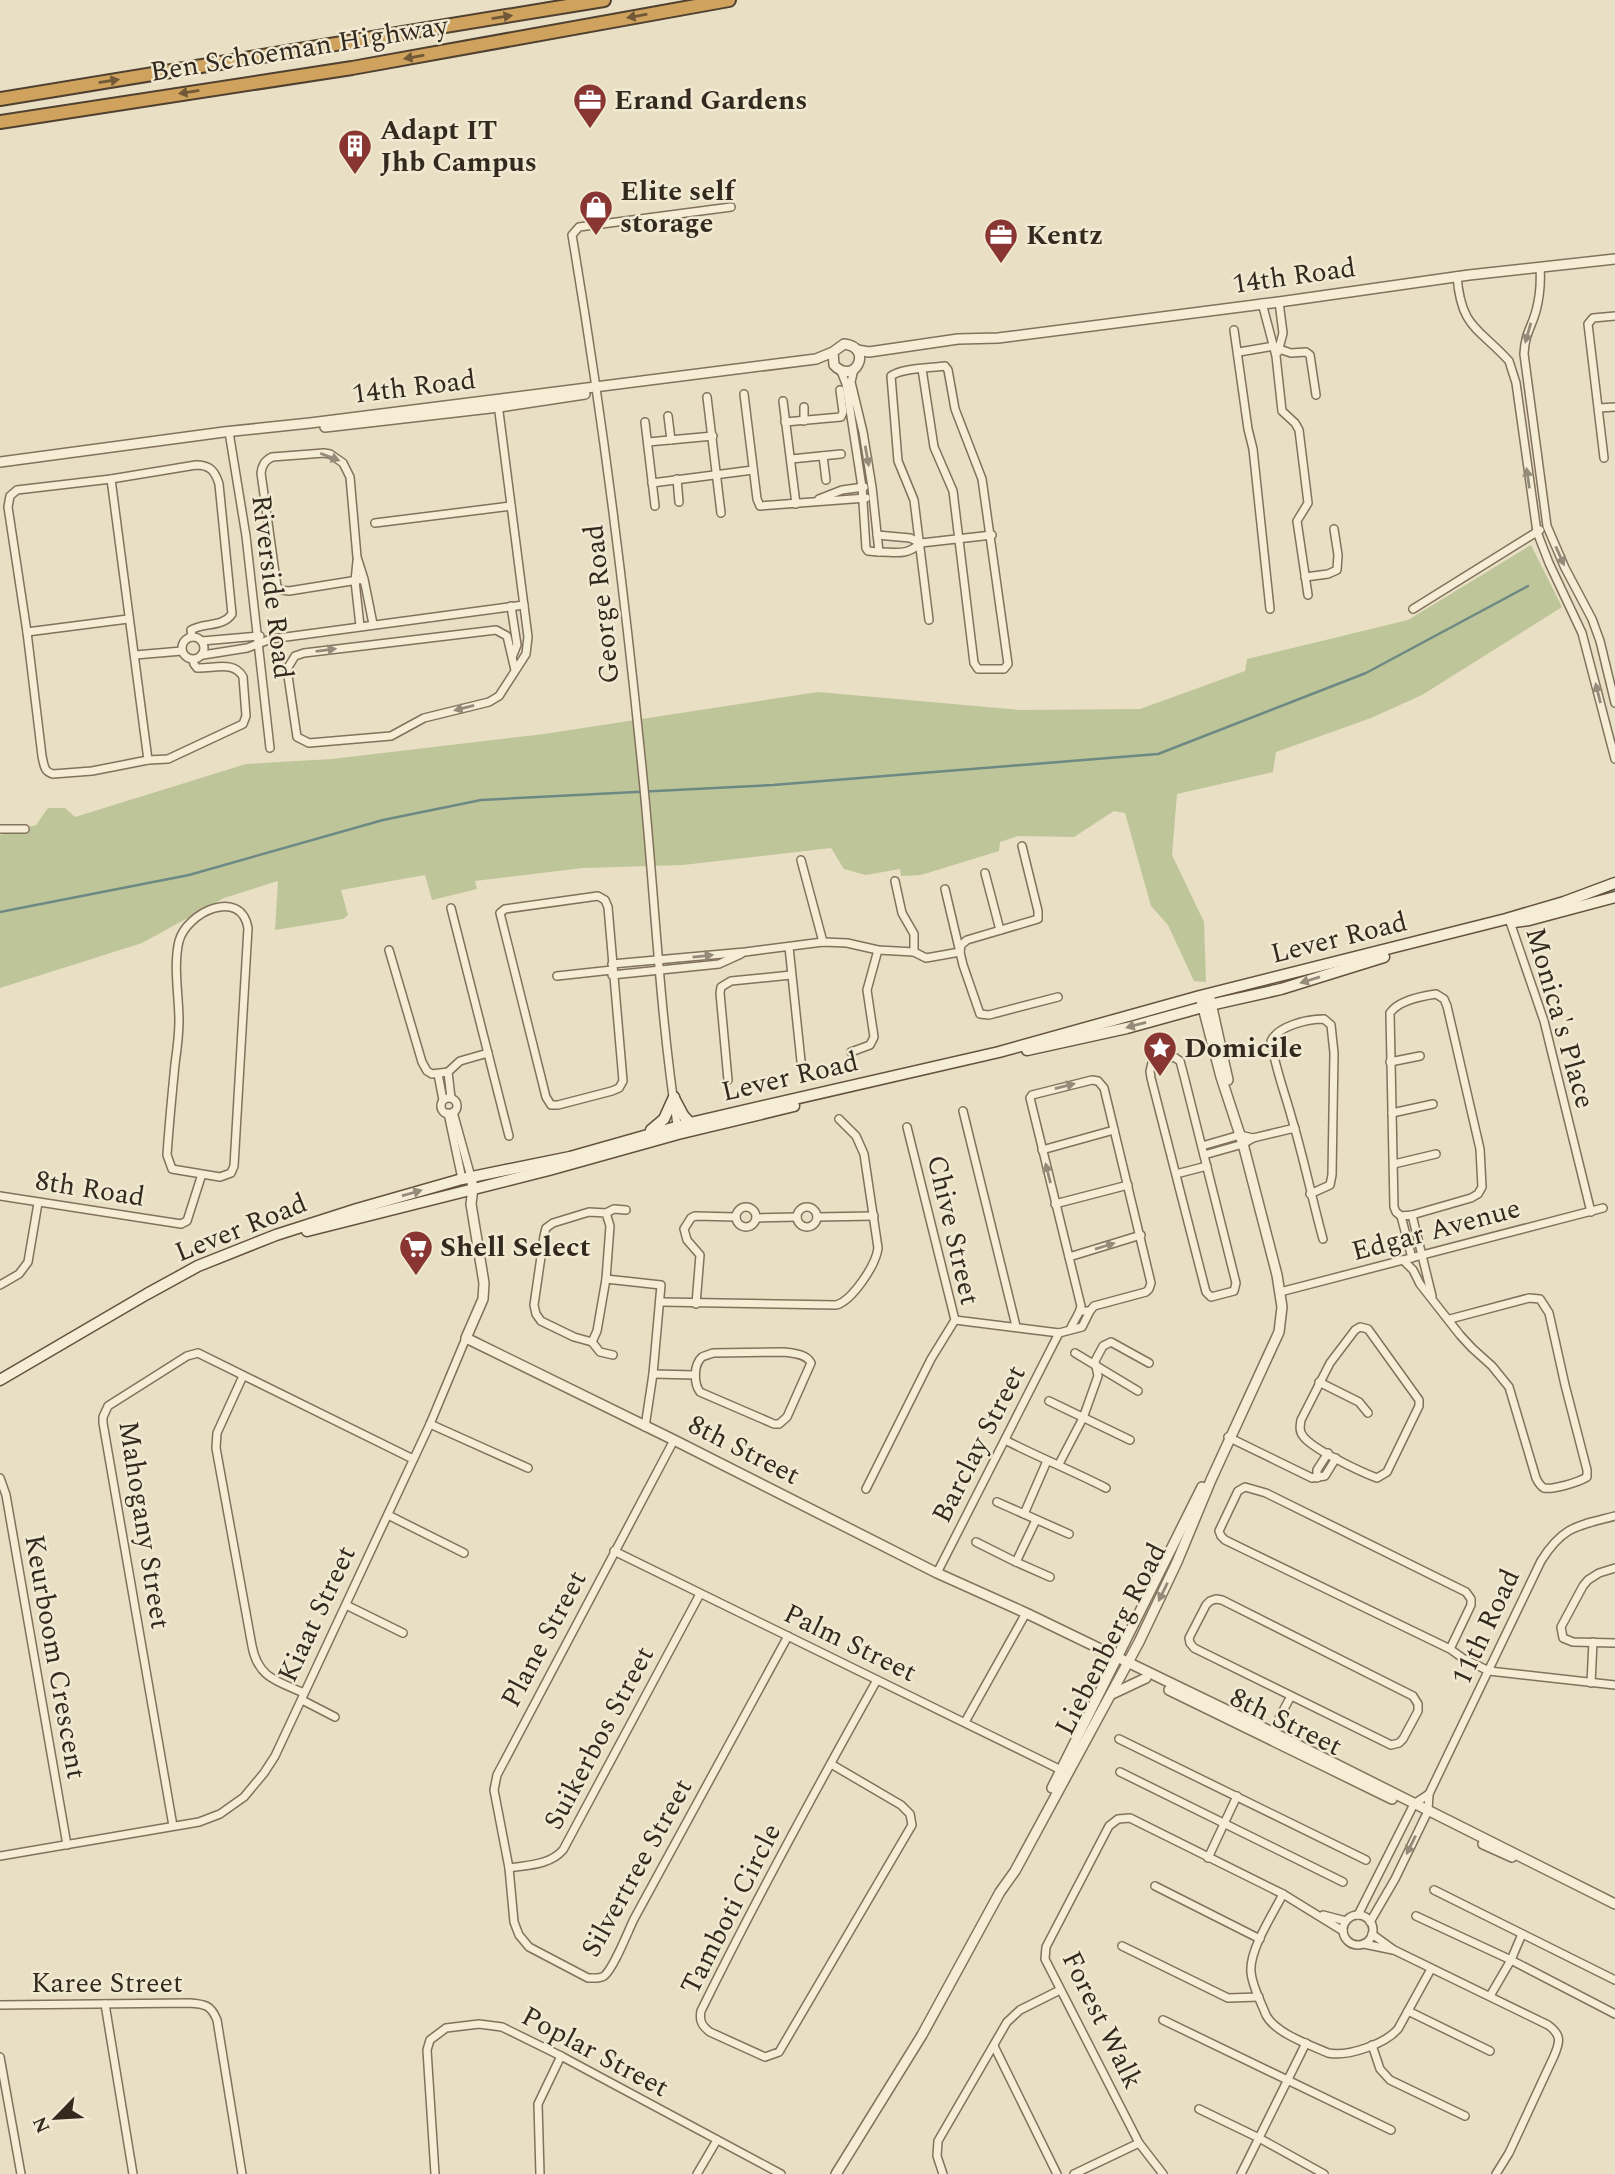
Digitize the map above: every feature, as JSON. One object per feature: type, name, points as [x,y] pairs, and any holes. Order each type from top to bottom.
[{"type":"highway","name":"Ben Schoeman Highway","points":[[0,98],[604,0]]},
{"type":"highway","name":"Ben Schoeman Highway","points":[[0,124],[43,115],[352,68],[729,0]]},
{"type":"main road","name":"Lever Road","points":[[0,1382],[204,1267],[279,1238],[642,1136],[1127,1028],[1281,989],[1547,908],[1615,883]]},
{"type":"main road","name":"Lever Road","points":[[467,1184],[562,1166],[678,1130],[690,1123],[986,1055],[1204,995],[1509,920],[1529,920],[1615,897]]},
{"type":"main road","points":[[674,1097],[690,1123]]},
{"type":"main road","points":[[642,1136],[662,1122],[674,1097]]},
{"type":"street","name":"George Road","points":[[678,1130],[659,971],[643,787],[613,513],[572,235],[579,227],[731,207]]},
{"type":"street","name":"14th Road","points":[[856,366],[870,358],[957,346],[980,340],[1457,276],[1615,259]]},
{"type":"street","points":[[1540,267],[1540,289],[1535,314],[1525,338],[1524,354],[1548,526],[1565,568],[1592,619],[1615,703]]},
{"type":"street","points":[[1457,276],[1459,301],[1468,320],[1509,361],[1512,369],[1537,532],[1582,633],[1615,759]]},
{"type":"street","points":[[1276,350],[1283,333],[1279,302]]},
{"type":"street","points":[[1262,303],[1276,350],[1282,411],[1299,430],[1308,503],[1297,521],[1308,595]]},
{"type":"street","points":[[1604,458],[1588,324],[1593,318],[1615,316]]},
{"type":"street","points":[[1234,330],[1254,460],[1270,610]]},
{"type":"street","name":"14th Road","points":[[857,350],[869,352],[958,339],[980,340]]},
{"type":"street","points":[[879,552],[872,486],[851,382],[859,356],[852,346],[844,344],[833,352],[837,368],[846,384],[848,433],[862,487],[867,550],[879,552],[904,553],[912,551],[921,543]]},
{"type":"street","name":"14th Road","points":[[0,462],[498,403],[817,359],[833,352]]},
{"type":"street","points":[[1238,352],[1306,352],[1310,355],[1316,395]]},
{"type":"street","name":"14th Road","points":[[596,389],[811,364],[837,368]]},
{"type":"street","points":[[837,368],[845,372],[856,366]]},
{"type":"street","points":[[922,369],[934,447],[953,491],[975,666],[1004,669],[1009,664],[982,479],[957,414],[945,366],[922,369],[895,373],[891,376],[898,461],[914,500],[929,620]]},
{"type":"street","points":[[785,422],[841,417],[843,412],[840,390]]},
{"type":"street","points":[[744,394],[760,506],[796,504],[836,492],[872,486]]},
{"type":"street","points":[[707,397],[722,513]]},
{"type":"street","points":[[783,401],[796,504]]},
{"type":"street","points":[[498,403],[528,650],[515,670],[495,699],[424,718],[391,736],[309,743],[297,737],[287,675],[290,661],[304,653],[496,630],[507,636],[515,670]]},
{"type":"street","points":[[804,407],[804,421]]},
{"type":"street","points":[[1599,408],[1615,407]]},
{"type":"street","points":[[668,416],[671,440]]},
{"type":"street","points":[[645,422],[655,506]]},
{"type":"street","points":[[848,433],[863,432]]},
{"type":"street","name":"14th Road","points":[[0,467],[229,434]]},
{"type":"street","name":"Riverside Road","points":[[229,434],[246,536],[270,748]]},
{"type":"street","points":[[648,442],[713,436]]},
{"type":"street","points":[[364,579],[289,592],[278,587],[261,474],[267,459],[324,453],[342,463],[350,477],[358,557],[364,579],[373,624]]},
{"type":"street","points":[[791,459],[841,454]]},
{"type":"street","points":[[823,456],[826,480]]},
{"type":"street","points":[[196,465],[203,465],[214,472],[219,484],[232,614],[222,622],[195,627],[191,630],[192,636],[183,643],[182,651],[186,657],[193,660],[197,668],[230,666],[240,671],[243,677],[245,721],[234,730],[171,758],[92,771],[54,774],[48,772],[42,756],[8,498],[17,490],[111,479],[196,465]]},
{"type":"street","points":[[652,483],[754,470]]},
{"type":"street","points":[[111,479],[148,760]]},
{"type":"street","points":[[677,480],[679,502]]},
{"type":"street","points":[[815,500],[873,497]]},
{"type":"street","points":[[375,523],[511,506]]},
{"type":"street","points":[[1413,609],[1548,526]]},
{"type":"street","points":[[1305,577],[1338,570],[1334,529]]},
{"type":"street","points":[[877,535],[910,538],[921,543],[992,535]]},
{"type":"street","points":[[358,557],[355,581],[360,626]]},
{"type":"street","points":[[193,660],[203,654],[259,645],[271,639],[524,605]]},
{"type":"street","points":[[510,606],[517,647],[513,656]]},
{"type":"street","points":[[27,632],[128,619]]},
{"type":"street","points":[[192,636],[202,641],[258,635],[271,639]]},
{"type":"street","points":[[232,638],[234,650]]},
{"type":"street","points":[[202,641],[205,648],[203,654]]},
{"type":"street","points":[[135,655],[182,651]]},
{"type":"street","points":[[0,829],[25,829]]},
{"type":"street","points":[[960,952],[961,945],[967,940],[1038,919],[1022,846]]},
{"type":"street","points":[[801,860],[823,942]]},
{"type":"street","points":[[985,873],[1000,930]]},
{"type":"street","points":[[895,881],[902,913],[914,934],[914,952]]},
{"type":"street","points":[[945,889],[960,952],[981,1015],[1058,997]]},
{"type":"street","points":[[600,897],[608,907],[612,970],[622,1084],[611,1091],[558,1105],[551,1104],[547,1101],[500,919],[501,912],[505,909],[600,897]]},
{"type":"street","points":[[222,906],[242,914],[246,918],[248,928],[234,1166],[227,1176],[202,1174],[172,1169],[166,1155],[179,1024],[177,950],[187,925],[198,915],[222,906]]},
{"type":"street","points":[[451,908],[509,1136]]},
{"type":"street","name":"Monica's Place","points":[[1509,920],[1544,1021],[1591,1212]]},
{"type":"street","points":[[557,976],[823,942],[914,952],[926,958],[960,952]]},
{"type":"street","points":[[789,947],[801,1062]]},
{"type":"street","points":[[390,950],[422,1062],[429,1073],[448,1072],[460,1061],[488,1053]]},
{"type":"street","points":[[851,1052],[866,1047],[873,1041],[867,990],[877,950]]},
{"type":"street","points":[[612,970],[659,971],[719,964],[745,952]]},
{"type":"street","points":[[728,1080],[721,987],[731,981],[791,975]]},
{"type":"street","name":"Liebenberg Road","points":[[836,2174],[922,2035],[1010,1875],[1240,1417],[1279,1332],[1283,1314],[1280,1292],[1204,995]]},
{"type":"street","points":[[1401,1216],[1471,1198],[1478,1194],[1482,1187],[1480,1149],[1447,1006],[1440,996],[1421,997],[1391,1010],[1394,1207],[1401,1216],[1412,1258]]},
{"type":"street","points":[[1310,1194],[1330,1185],[1332,1175],[1333,1044],[1331,1025],[1324,1019],[1281,1029],[1272,1037],[1272,1048],[1295,1128],[1310,1194],[1322,1239]]},
{"type":"street","points":[[1390,1062],[1420,1056]]},
{"type":"street","points":[[1174,1057],[1180,1061],[1205,1155],[1236,1283],[1236,1290],[1211,1297],[1207,1294],[1151,1078],[1151,1065],[1156,1061],[1174,1057]]},
{"type":"street","points":[[438,1074],[447,1099],[457,1106],[450,1113],[442,1108],[447,1099],[448,1072]]},
{"type":"street","points":[[955,1320],[1059,1333],[1082,1327],[1094,1306],[1149,1289],[1150,1277],[1141,1235],[1104,1087],[1098,1081],[1092,1080],[1032,1095],[1030,1098],[1080,1311],[1070,1330]]},
{"type":"street","points":[[1392,1113],[1433,1104]]},
{"type":"street","points":[[963,1111],[1016,1326]]},
{"type":"street","name":"Kiaat Street","points":[[0,1856],[199,1822],[220,1814],[244,1797],[264,1773],[303,1697],[430,1424],[478,1313],[484,1292],[471,1204],[450,1113]]},
{"type":"street","points":[[661,1302],[841,1304],[849,1299],[876,1258],[878,1248],[862,1145],[839,1119]]},
{"type":"street","name":"Chive Street","points":[[866,1489],[931,1359],[955,1320],[907,1127]]},
{"type":"street","points":[[1202,1146],[1295,1128]]},
{"type":"street","points":[[1042,1150],[1114,1130]]},
{"type":"street","points":[[1205,1155],[1241,1140]]},
{"type":"street","points":[[1394,1164],[1436,1154]]},
{"type":"street","points":[[1176,1174],[1207,1166]]},
{"type":"street","name":"8th Road","points":[[0,1196],[181,1224],[187,1222],[202,1174]]},
{"type":"street","points":[[1055,1204],[1128,1185]]},
{"type":"street","points":[[0,1285],[19,1274],[28,1262],[38,1203]]},
{"type":"street","points":[[808,1207],[817,1217],[815,1223],[809,1227],[800,1223],[797,1217],[799,1211],[808,1207]]},
{"type":"street","points":[[745,1208],[751,1209],[756,1218],[753,1224],[747,1227],[741,1226],[736,1217],[738,1211],[745,1208]]},
{"type":"street","name":"Edgar Avenue","points":[[1280,1292],[1603,1209]]},
{"type":"street","points":[[613,1355],[600,1352],[592,1342],[574,1337],[541,1321],[534,1305],[546,1228],[553,1223],[589,1212],[626,1210]]},
{"type":"street","points":[[592,1342],[597,1331],[606,1279],[610,1226],[606,1213]]},
{"type":"street","points":[[1412,1215],[1433,1300]]},
{"type":"street","points":[[696,1304],[701,1260],[687,1240],[684,1229],[695,1216],[736,1217]]},
{"type":"street","points":[[817,1217],[874,1216]]},
{"type":"street","points":[[756,1218],[797,1217]]},
{"type":"street","points":[[1069,1257],[1141,1235]]},
{"type":"street","points":[[1403,1260],[1472,1348],[1492,1366],[1509,1387],[1536,1478],[1541,1486],[1545,1488],[1563,1485],[1587,1477],[1549,1313],[1544,1304],[1535,1297],[1450,1319]]},
{"type":"street","points":[[606,1279],[661,1285],[645,1427]]},
{"type":"street","points":[[1080,1311],[1090,1311]]},
{"type":"street","points":[[1364,1327],[1419,1400],[1419,1406],[1385,1474],[1374,1477],[1332,1456],[1307,1440],[1300,1430],[1301,1420],[1330,1363],[1355,1330],[1364,1327]]},
{"type":"street","name":"Barclay Street","points":[[937,1573],[1059,1333]]},
{"type":"street","name":"8th Street","points":[[466,1338],[937,1573],[1615,1904]]},
{"type":"street","points":[[1059,1464],[1083,1418],[1099,1375],[1095,1361],[1103,1346],[1108,1342],[1150,1363]]},
{"type":"street","points":[[784,1352],[800,1355],[811,1361],[786,1417],[779,1424],[700,1392],[696,1386],[695,1375],[699,1359],[713,1353],[784,1352]]},
{"type":"street","name":"Mahogany Street","points":[[173,1826],[103,1417],[108,1406],[190,1354],[198,1353],[413,1459]]},
{"type":"street","points":[[1075,1353],[1138,1391]]},
{"type":"street","points":[[653,1374],[695,1375]]},
{"type":"street","points":[[243,1376],[217,1433],[216,1448],[253,1654],[262,1672],[268,1677],[335,1717]]},
{"type":"street","points":[[1319,1382],[1359,1402],[1368,1413]]},
{"type":"street","points":[[1049,1401],[1130,1440]]},
{"type":"street","points":[[430,1424],[528,1468]]},
{"type":"street","points":[[1229,1437],[1310,1478],[1317,1478],[1317,1470],[1332,1456]]},
{"type":"street","name":"Liebenberg Road","points":[[1064,1771],[1111,1695],[1139,1642],[1177,1562],[1229,1437]]},
{"type":"street","name":"Plane Street","points":[[509,1868],[494,1790],[497,1776],[674,1440]]},
{"type":"street","points":[[1005,1440],[1106,1489]]},
{"type":"street","points":[[1024,1514],[1047,1461]]},
{"type":"street","name":"Keurboom Crescent","points":[[0,1478],[8,1508],[67,1845]]},
{"type":"street","points":[[1450,1649],[1471,1605],[1471,1599],[1466,1592],[1266,1493],[1247,1487],[1239,1489],[1219,1531],[1221,1538],[1450,1649],[1489,1671],[1615,1685]]},
{"type":"street","points":[[997,1502],[1069,1534]]},
{"type":"street","points":[[388,1515],[464,1553]]},
{"type":"street","name":"11th Road","points":[[1427,1814],[1429,1794],[1550,1546],[1572,1529],[1615,1516]]},
{"type":"street","points":[[1016,1562],[1036,1520]]},
{"type":"street","points":[[976,1542],[1050,1577]]},
{"type":"street","name":"Palm Street","points":[[614,1551],[1064,1771]]},
{"type":"street","points":[[1615,1568],[1588,1580],[1561,1627],[1563,1638],[1573,1642],[1615,1643]]},
{"type":"street","name":"Suikerbos Street","points":[[509,1868],[556,1858],[563,1850],[700,1594]]},
{"type":"street","points":[[1222,1600],[1330,1653],[1413,1696],[1419,1707],[1403,1740],[1391,1745],[1291,1696],[1203,1653],[1190,1643],[1189,1638],[1210,1601],[1222,1600]]},
{"type":"street","points":[[346,1605],[403,1633]]},
{"type":"street","points":[[965,1722],[1025,1616]]},
{"type":"street","name":"Silvertree Street","points":[[509,1868],[514,1922],[524,1942],[588,1978],[605,1976],[788,1636]]},
{"type":"street","points":[[1111,1695],[1147,1676],[1137,1655],[1139,1642]]},
{"type":"street","points":[[1591,1683],[1593,1642]]},
{"type":"street","name":"Tamboti Circle","points":[[831,1764],[901,1805],[910,1814],[912,1825],[779,2052],[765,2057],[710,2032],[702,2025],[699,2017],[747,1919],[831,1764],[877,1680]]},
{"type":"street","points":[[1270,1735],[1291,1696]]},
{"type":"street","points":[[1119,1739],[1366,1860]]},
{"type":"street","points":[[1120,1772],[1343,1882]]},
{"type":"street","points":[[1358,1915],[1413,1807],[1429,1794]]},
{"type":"street","points":[[1208,1857],[1237,1796]]},
{"type":"street","points":[[1370,1922],[1427,1814]]},
{"type":"street","name":"Forest Walk","points":[[1163,2174],[1139,2143],[1045,1959],[1046,1947],[1109,1826],[1113,1822],[1130,1818],[1283,1894],[1343,1931]]},
{"type":"street","points":[[1387,1859],[1401,1867]]},
{"type":"street","points":[[1156,1886],[1260,1939]]},
{"type":"street","points":[[1434,1890],[1615,1980]]},
{"type":"street","points":[[1283,1894],[1260,1939],[1251,1968],[1269,2021],[1306,2043],[1336,2055],[1372,2045],[1393,2035],[1431,1969]]},
{"type":"street","points":[[1368,1895],[1382,1902]]},
{"type":"street","name":"Forest Walk","points":[[1315,1913],[1346,1921]]},
{"type":"street","points":[[1394,1950],[1350,1943],[1343,1931],[1346,1921],[1358,1915],[1367,1918],[1372,1934],[1394,1950],[1548,2025],[1559,2034],[1560,2041],[1496,2174]]},
{"type":"street","points":[[1416,1916],[1511,1960],[1615,2014]]},
{"type":"street","points":[[1364,1944],[1372,1934]]},
{"type":"street","points":[[1490,1996],[1511,1960],[1522,1934]]},
{"type":"street","points":[[1122,1946],[1228,1998],[1259,1997]]},
{"type":"street","points":[[943,2174],[937,2156],[938,2141],[1010,2018],[1060,1990]]},
{"type":"street","points":[[105,2004],[133,2174]]},
{"type":"street","name":"Karee Street","points":[[0,2005],[205,2004],[212,2009],[217,2020],[242,2174]]},
{"type":"street","points":[[1408,2011],[1490,2051]]},
{"type":"street","points":[[1163,2020],[1391,2130]]},
{"type":"street","name":"Poplar Street","points":[[435,2174],[427,2050],[430,2040],[446,2028],[457,2025],[492,2025],[502,2027],[561,2056],[781,2174]]},
{"type":"street","points":[[1241,2174],[1306,2043]]},
{"type":"street","points":[[1372,2045],[1380,2069],[1390,2080],[1465,2116]]},
{"type":"street","points":[[994,2046],[1057,2174]]},
{"type":"street","points":[[540,2174],[538,2104],[561,2056]]},
{"type":"street","points":[[0,2057],[21,2174]]},
{"type":"street","points":[[1199,2109],[1324,2174]]},
{"type":"street","points":[[697,2174],[717,2140]]},
{"type":"street","points":[[1074,2174],[1139,2143]]},
{"type":"green space","points":[[1531,545],[1562,607],[1422,695],[1371,718],[1276,752],[1273,772],[1177,794],[1172,855],[1204,922],[1206,982],[1194,981],[1168,925],[1151,906],[1125,813],[1114,811],[1074,837],[1018,836],[1000,842],[999,851],[921,875],[901,876],[900,869],[866,875],[844,869],[831,848],[683,865],[583,868],[475,881],[477,889],[432,900],[425,875],[341,890],[348,915],[343,919],[275,930],[278,881],[224,898],[142,943],[0,988],[0,835],[36,825],[48,808],[65,808],[75,817],[246,764],[332,759],[544,734],[818,692],[1020,710],[1140,709],[1245,671],[1247,659],[1408,620]]},
{"type":"waterway","points":[[0,912],[189,875],[383,820],[481,800],[773,785],[1158,754],[1366,673],[1528,586]]},
{"type":"place","name":"Erand Gardens","points":[[590,130]]},
{"type":"place","name":"Adapt IT Jhb Campus","points":[[355,176]]},
{"type":"place","name":"Elite self storage","points":[[596,237]]},
{"type":"place","name":"Kentz","points":[[1001,265]]},
{"type":"place","name":"Domicile","points":[[1160,1078]]},
{"type":"place","name":"Shell Select","points":[[416,1277]]}]
